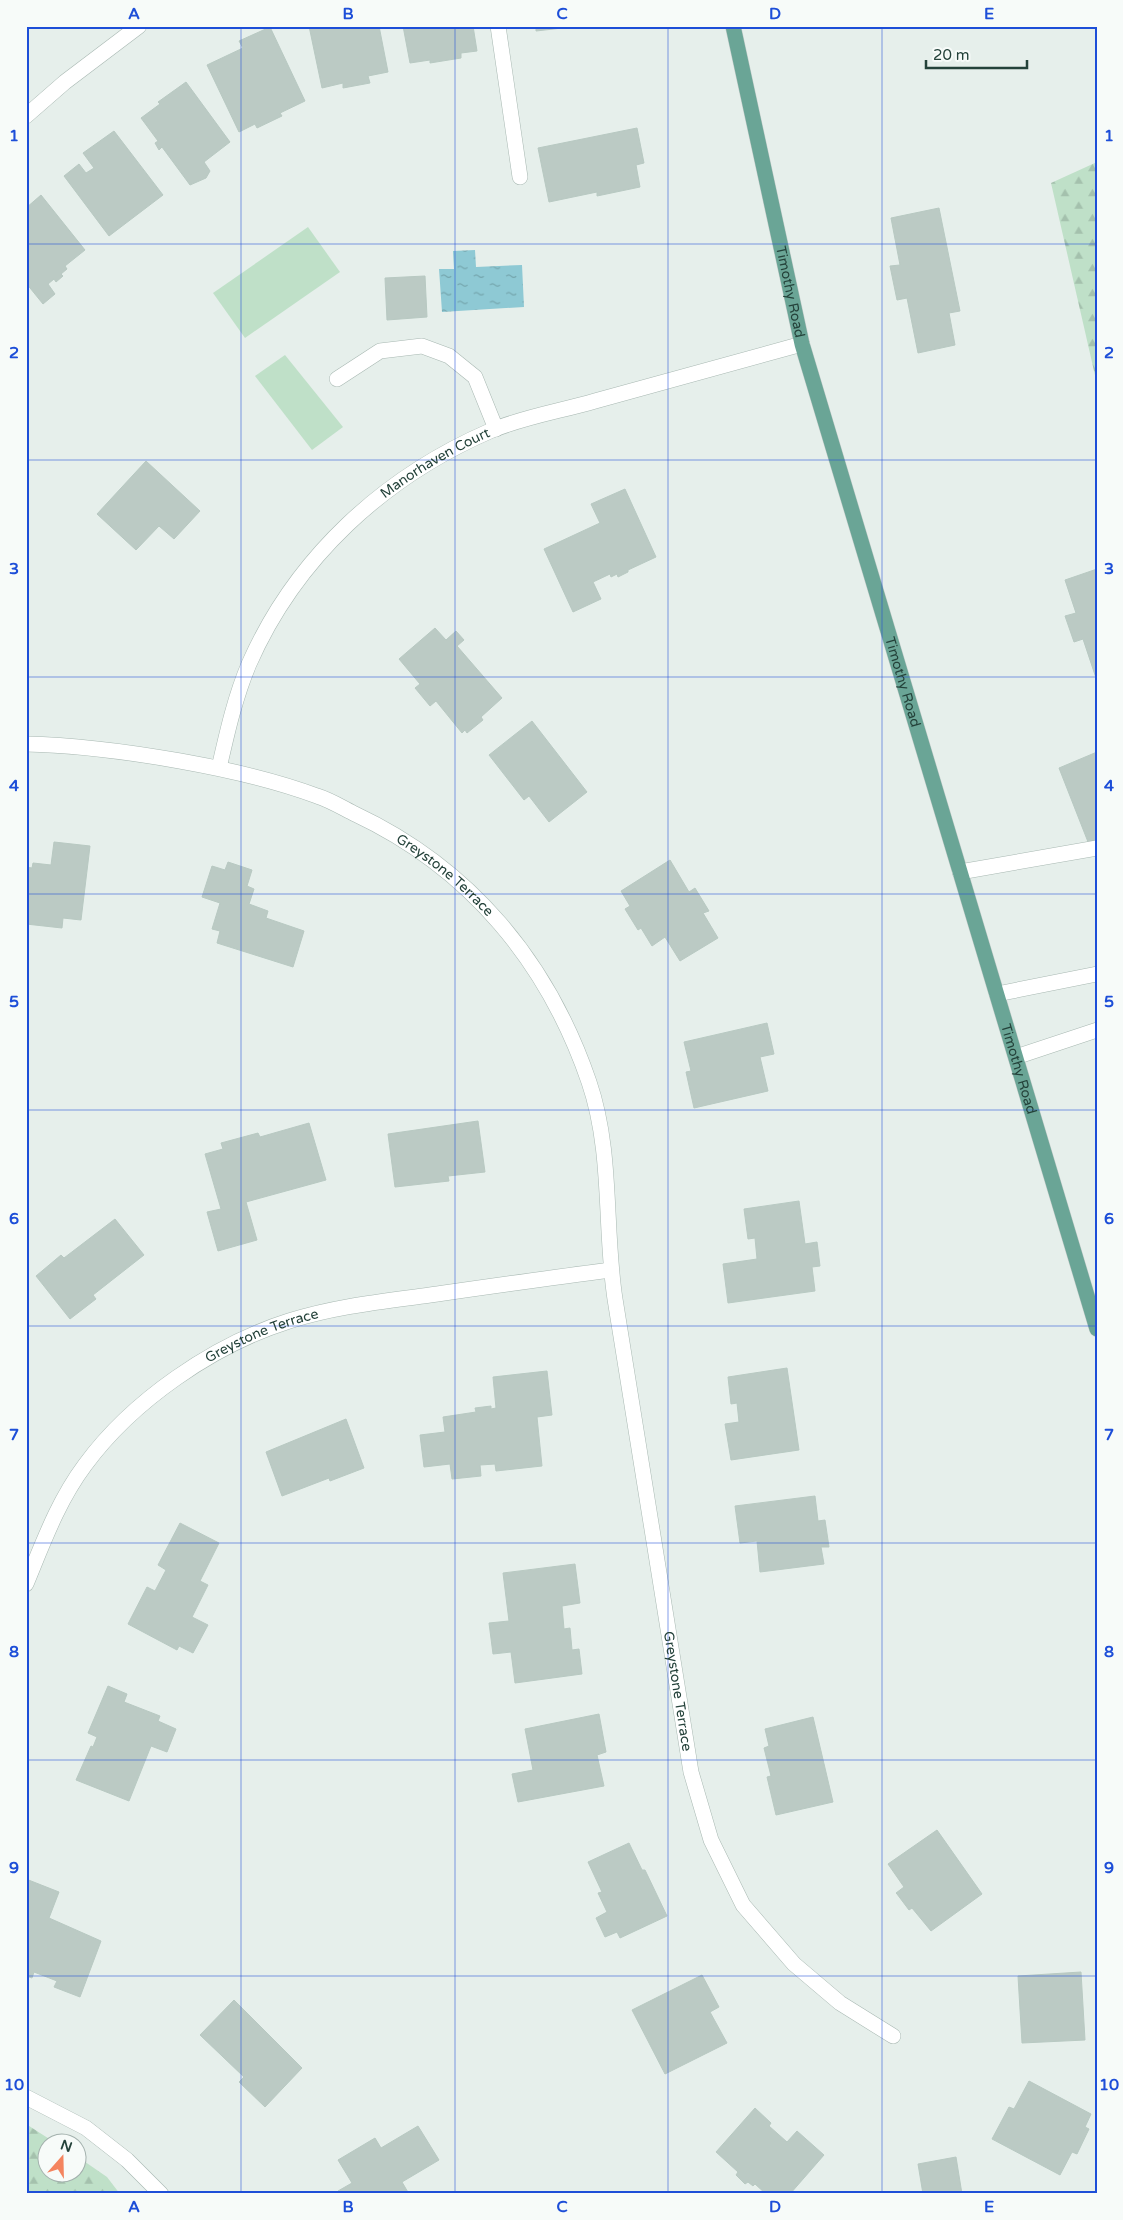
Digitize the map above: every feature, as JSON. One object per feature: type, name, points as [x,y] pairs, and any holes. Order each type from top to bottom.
[{"type":"main road","name":"Timothy Road","points":[[733,26],[802,344],[1097,1330]]},
{"type":"street","points":[[26,116],[65,82],[139,26]]},
{"type":"street","points":[[498,26],[520,177]]},
{"type":"street","name":"Manorhaven Court","points":[[219,768],[230,716],[249,664],[274,615],[327,544],[363,508],[403,478],[448,452],[496,429],[802,344]]},
{"type":"street","points":[[337,379],[380,351],[422,346],[450,356],[475,377],[496,429]]},
{"type":"street","name":"Greystone Terrace","points":[[26,744],[129,752],[219,768],[318,796],[410,843],[451,873],[482,902],[520,948],[551,998],[570,1036],[589,1083],[602,1132],[611,1270],[691,1772],[711,1840],[743,1905],[794,1964],[840,2003],[893,2036]]},
{"type":"street","points":[[960,872],[1097,848]]},
{"type":"street","points":[[997,994],[1097,974]]},
{"type":"street","points":[[1016,1057],[1097,1030]]},
{"type":"street","name":"Greystone Terrace","points":[[26,1584],[58,1508],[84,1465],[117,1427],[156,1394],[197,1364],[219,1352],[288,1321],[337,1308],[611,1270]]},
{"type":"street","points":[[26,2097],[86,2128],[127,2160],[161,2194]]},
{"type":"green space","points":[[1097,162],[1097,384],[1051,183]]},
{"type":"green space","points":[[308,227],[340,272],[245,338],[213,293]]},
{"type":"green space","points":[[285,355],[343,427],[312,450],[255,376]]},
{"type":"green space","points":[[26,2124],[38,2132],[38,2182],[88,2182],[88,2164],[107,2177],[120,2194],[26,2194]]},
{"type":"water","points":[[475,250],[476,267],[522,265],[524,307],[442,312],[439,269],[454,269],[453,251]]},
{"type":"building","points":[[309,26],[379,26],[388,72],[368,76],[370,83],[343,88],[343,83],[322,88]]},
{"type":"building","points":[[403,26],[473,26],[477,51],[461,53],[461,58],[430,63],[430,60],[410,63]]},
{"type":"building","points":[[536,26],[571,26],[571,27],[536,31]]},
{"type":"building","points":[[270,27],[305,101],[280,113],[282,116],[257,128],[255,124],[239,132],[207,65],[243,48],[239,41]]},
{"type":"building","points":[[186,82],[230,142],[204,162],[210,171],[206,178],[190,185],[162,147],[159,150],[155,143],[158,141],[141,118],[160,104],[158,102]]},
{"type":"building","points":[[637,128],[644,163],[636,165],[640,187],[597,196],[597,192],[549,202],[538,148]]},
{"type":"building","points":[[114,131],[163,195],[109,236],[64,176],[79,164],[86,173],[94,168],[83,153]]},
{"type":"building","points":[[41,195],[85,250],[65,266],[67,269],[61,274],[63,276],[56,282],[54,279],[48,284],[55,294],[43,304],[26,283],[26,208]]},
{"type":"building","points":[[939,208],[960,311],[949,313],[955,345],[918,353],[907,298],[897,300],[890,266],[900,265],[891,218]]},
{"type":"building","points":[[425,276],[427,317],[387,320],[385,278]]},
{"type":"building","points":[[146,461],[200,511],[174,539],[159,526],[136,550],[97,514]]},
{"type":"building","points":[[625,489],[656,557],[628,570],[628,572],[618,577],[617,574],[611,577],[610,574],[593,582],[601,599],[573,612],[544,549],[600,523],[591,504]]},
{"type":"building","points":[[1097,569],[1097,681],[1083,639],[1074,642],[1065,616],[1076,613],[1065,580]]},
{"type":"building","points":[[435,628],[446,640],[456,631],[464,640],[457,646],[502,698],[481,717],[483,720],[467,733],[465,730],[462,733],[436,701],[430,706],[415,688],[420,684],[399,659]]},
{"type":"building","points":[[532,721],[587,792],[549,822],[529,796],[524,800],[489,755]]},
{"type":"building","points":[[1097,752],[1097,844],[1090,847],[1059,768]]},
{"type":"building","points":[[54,842],[90,846],[81,920],[63,918],[62,928],[26,924],[26,867],[32,868],[33,863],[51,865]]},
{"type":"building","points":[[670,860],[689,892],[695,888],[709,911],[703,913],[718,938],[680,961],[665,937],[652,946],[641,928],[638,930],[625,909],[630,906],[621,891]]},
{"type":"building","points":[[228,862],[252,870],[247,886],[254,889],[249,904],[268,911],[266,918],[304,931],[293,967],[217,943],[220,931],[212,929],[220,903],[202,897],[212,866],[225,870]]},
{"type":"building","points":[[767,1023],[774,1054],[760,1057],[768,1091],[694,1108],[686,1072],[691,1071],[684,1042]]},
{"type":"building","points":[[478,1121],[485,1172],[448,1176],[449,1181],[395,1187],[388,1134]]},
{"type":"building","points":[[309,1123],[326,1180],[246,1202],[257,1240],[218,1251],[207,1212],[221,1209],[205,1154],[223,1149],[221,1143],[258,1133],[260,1137]]},
{"type":"building","points":[[799,1201],[805,1244],[817,1242],[820,1266],[812,1267],[815,1291],[728,1303],[723,1264],[757,1259],[755,1238],[748,1239],[744,1209]]},
{"type":"building","points":[[115,1219],[144,1255],[93,1295],[96,1299],[70,1319],[36,1276],[61,1255],[64,1258]]},
{"type":"building","points":[[787,1368],[799,1450],[731,1460],[725,1424],[739,1422],[737,1403],[731,1404],[728,1377]]},
{"type":"building","points":[[547,1371],[552,1415],[537,1417],[542,1466],[496,1471],[495,1464],[480,1465],[481,1476],[452,1479],[450,1464],[424,1467],[420,1435],[445,1432],[443,1417],[476,1412],[475,1408],[491,1406],[491,1409],[496,1408],[493,1377]]},
{"type":"building","points":[[346,1419],[364,1468],[330,1481],[329,1478],[282,1496],[266,1452]]},
{"type":"building","points":[[815,1496],[818,1521],[825,1520],[829,1547],[821,1547],[824,1564],[760,1572],[757,1541],[740,1543],[735,1506]]},
{"type":"building","points":[[180,1523],[219,1543],[200,1581],[208,1585],[192,1617],[208,1625],[193,1653],[179,1646],[177,1650],[128,1624],[147,1587],[155,1591],[166,1570],[158,1565]]},
{"type":"building","points":[[575,1564],[580,1603],[562,1606],[564,1629],[570,1628],[572,1650],[579,1649],[582,1674],[515,1683],[511,1652],[493,1654],[489,1623],[509,1621],[503,1573]]},
{"type":"building","points":[[108,1686],[127,1694],[124,1702],[160,1716],[158,1721],[176,1729],[167,1752],[151,1746],[129,1801],[76,1780],[97,1737],[88,1733]]},
{"type":"building","points":[[599,1714],[606,1752],[597,1755],[604,1786],[518,1802],[512,1774],[533,1770],[525,1729]]},
{"type":"building","points":[[813,1717],[833,1802],[776,1815],[767,1777],[771,1776],[764,1748],[769,1746],[765,1729]]},
{"type":"building","points":[[937,1830],[982,1894],[931,1931],[912,1908],[909,1910],[896,1893],[904,1887],[888,1864]]},
{"type":"building","points":[[629,1843],[642,1870],[645,1870],[667,1916],[620,1938],[617,1932],[605,1937],[596,1918],[607,1912],[598,1893],[602,1892],[588,1862]]},
{"type":"building","points":[[26,1879],[59,1892],[49,1918],[101,1941],[80,1997],[54,1987],[57,1981],[34,1972],[32,1978],[26,1976]]},
{"type":"building","points":[[1081,1972],[1085,2040],[1022,2043],[1018,1976]]},
{"type":"building","points":[[702,1975],[719,2007],[710,2012],[727,2043],[665,2074],[632,2010]]},
{"type":"building","points":[[234,2000],[302,2068],[265,2107],[239,2082],[244,2077],[200,2035]]},
{"type":"building","points":[[1029,2081],[1091,2114],[1085,2127],[1089,2129],[1077,2154],[1072,2152],[1060,2175],[992,2139],[1009,2107],[1014,2109]]},
{"type":"building","points":[[755,2108],[771,2123],[769,2126],[787,2142],[797,2131],[824,2155],[790,2194],[766,2194],[755,2184],[753,2186],[748,2182],[745,2184],[736,2175],[738,2172],[716,2152]]},
{"type":"building","points":[[418,2126],[439,2160],[402,2182],[409,2194],[340,2194],[338,2191],[352,2183],[338,2160],[375,2138],[381,2148]]},
{"type":"building","points":[[956,2157],[962,2194],[923,2194],[918,2164]]}]
